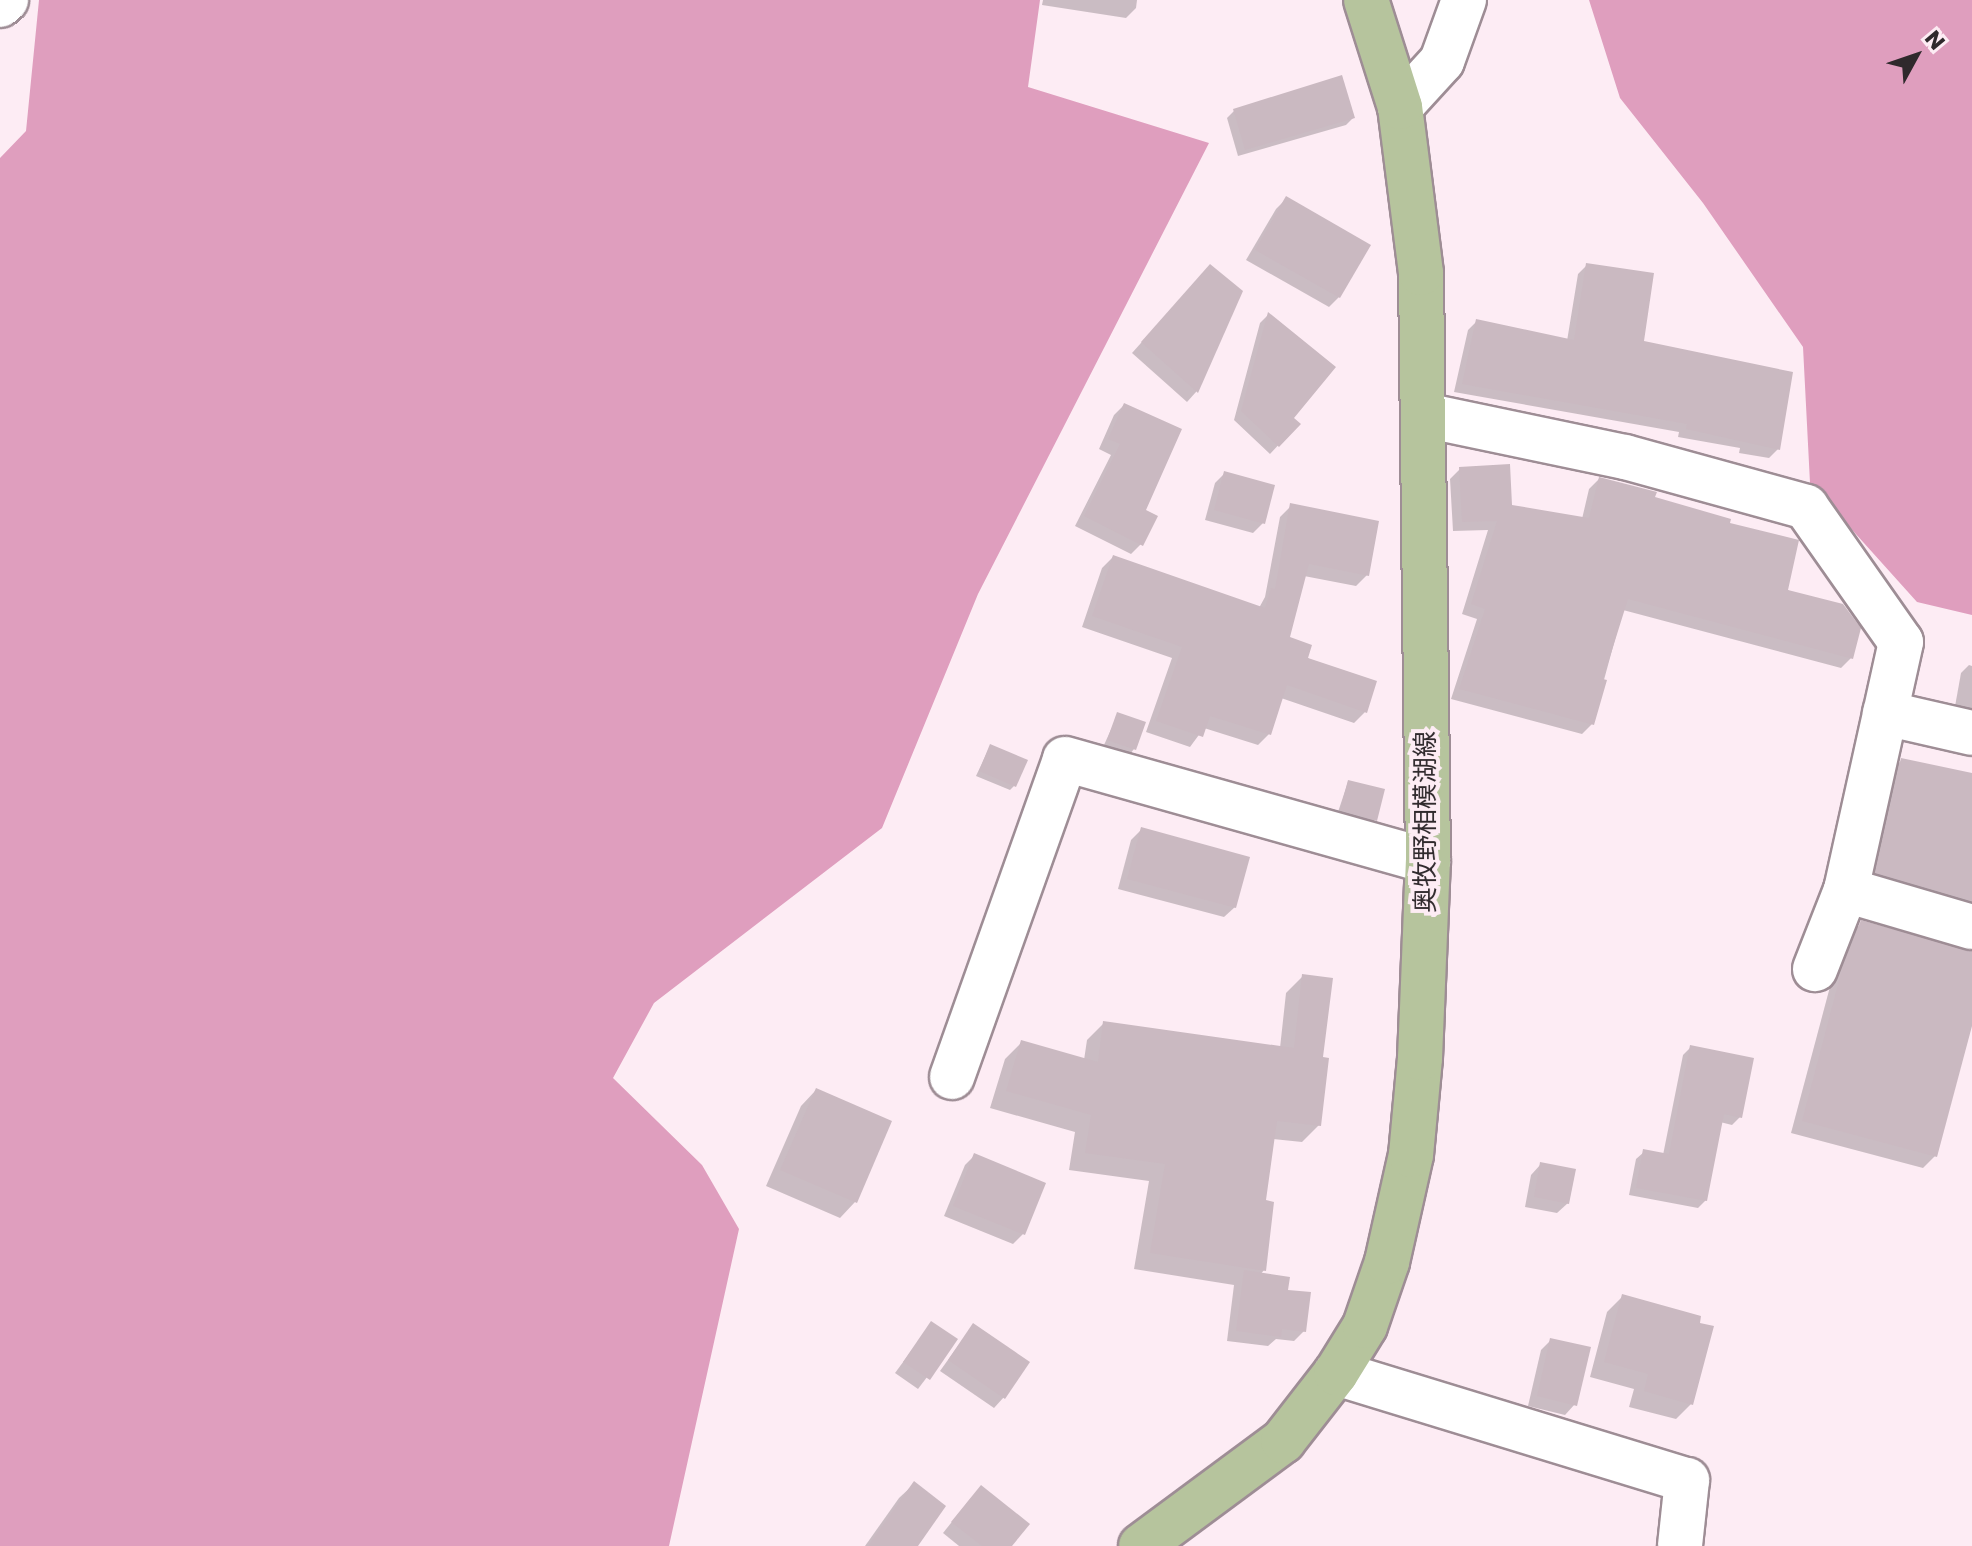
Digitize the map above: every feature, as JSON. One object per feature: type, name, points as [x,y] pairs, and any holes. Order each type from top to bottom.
[{"type":"main road","name":"奥牧野相模湖線","points":[[1141,1546],[1283,1441],[1336,1373],[1365,1326],[1387,1262],[1411,1155],[1420,1058],[1428,861],[1421,273],[1400,107],[1366,0]]},
{"type":"street","points":[[0,5],[6,0]]},
{"type":"street","points":[[1400,107],[1442,61],[1464,0]]},
{"type":"street","points":[[1424,415],[1625,457],[1806,507],[1901,642],[1846,890],[1815,969]]},
{"type":"street","points":[[1885,713],[1972,733]]},
{"type":"street","points":[[952,1077],[1065,759],[1428,861]]},
{"type":"street","points":[[1846,890],[1972,927]]},
{"type":"street","points":[[1336,1373],[1687,1480],[1680,1546]]},
{"type":"shaded area","points":[[39,0],[1040,0],[1028,87],[1209,143],[978,594],[882,828],[654,1003],[613,1078],[702,1165],[739,1229],[669,1546],[0,1546],[0,158],[26,131]]},
{"type":"shaded area","points":[[1589,0],[1972,0],[1972,615],[1917,602],[1810,483],[1803,347],[1703,203],[1620,98]]},
{"type":"building","points":[[1342,75],[1355,118],[1245,150],[1233,109]]},
{"type":"building","points":[[1286,196],[1371,245],[1340,298],[1255,250]]},
{"type":"building","points":[[1586,263],[1654,273],[1644,341],[1793,372],[1780,450],[1686,429],[1687,424],[1462,384],[1476,319],[1574,340]]},
{"type":"building","points":[[1210,264],[1243,291],[1198,393],[1141,342]]},
{"type":"building","points":[[1268,312],[1336,367],[1294,418],[1301,424],[1279,447],[1241,411]]},
{"type":"building","points":[[1124,403],[1182,429],[1146,510],[1158,516],[1143,546],[1084,516],[1120,444],[1108,439]]},
{"type":"building","points":[[1510,464],[1512,505],[1589,518],[1599,477],[1657,492],[1655,497],[1731,519],[1730,523],[1799,540],[1788,590],[1843,604],[1861,628],[1853,659],[1628,599],[1603,679],[1607,680],[1594,725],[1459,689],[1485,609],[1471,604],[1497,521],[1462,522],[1459,467]]},
{"type":"building","points":[[1224,471],[1275,485],[1265,524],[1214,510]]},
{"type":"building","points":[[1290,503],[1379,521],[1369,576],[1309,564],[1290,637],[1312,645],[1308,658],[1377,681],[1367,713],[1287,685],[1271,735],[1210,716],[1203,737],[1156,721],[1182,647],[1092,616],[1113,555],[1265,608],[1271,588],[1275,589]]},
{"type":"building","points":[[1117,712],[1146,722],[1136,750],[1107,740]]},
{"type":"building","points":[[990,744],[1028,760],[1016,787],[979,771]]},
{"type":"building","points":[[1901,758],[1972,773],[1972,901],[1875,873]]},
{"type":"building","points":[[1348,780],[1385,789],[1377,821],[1340,810]]},
{"type":"building","points":[[1141,827],[1250,857],[1236,908],[1127,879]]},
{"type":"building","points":[[1861,920],[1972,951],[1972,1026],[1937,1157],[1802,1121],[1842,969]]},
{"type":"building","points":[[1302,974],[1333,978],[1323,1057],[1329,1058],[1321,1126],[1277,1121],[1266,1200],[1274,1202],[1266,1271],[1150,1253],[1165,1164],[1085,1153],[1091,1115],[1006,1091],[1021,1040],[1098,1062],[1103,1021],[1294,1048]]},
{"type":"building","points":[[1690,1045],[1754,1058],[1742,1118],[1724,1114],[1707,1201],[1636,1188],[1643,1149],[1669,1154]]},
{"type":"building","points":[[816,1088],[892,1121],[857,1203],[780,1170]]},
{"type":"building","points":[[974,1153],[1046,1183],[1025,1235],[953,1206]]},
{"type":"building","points":[[1540,1162],[1576,1169],[1569,1204],[1534,1197]]},
{"type":"building","points":[[1244,1270],[1290,1277],[1288,1290],[1311,1292],[1306,1332],[1282,1329],[1281,1337],[1236,1331]]},
{"type":"building","points":[[1622,1294],[1701,1316],[1700,1323],[1714,1326],[1693,1405],[1644,1391],[1648,1374],[1604,1362]]},
{"type":"building","points":[[931,1321],[958,1339],[930,1380],[903,1362]]},
{"type":"building","points":[[973,1323],[1030,1362],[1005,1399],[948,1360]]},
{"type":"building","points":[[1550,1338],[1591,1347],[1577,1406],[1537,1396]]},
{"type":"building","points":[[914,1481],[946,1506],[918,1546],[868,1546]]},
{"type":"building","points":[[981,1485],[1030,1524],[1012,1546],[982,1546],[951,1522]]}]
